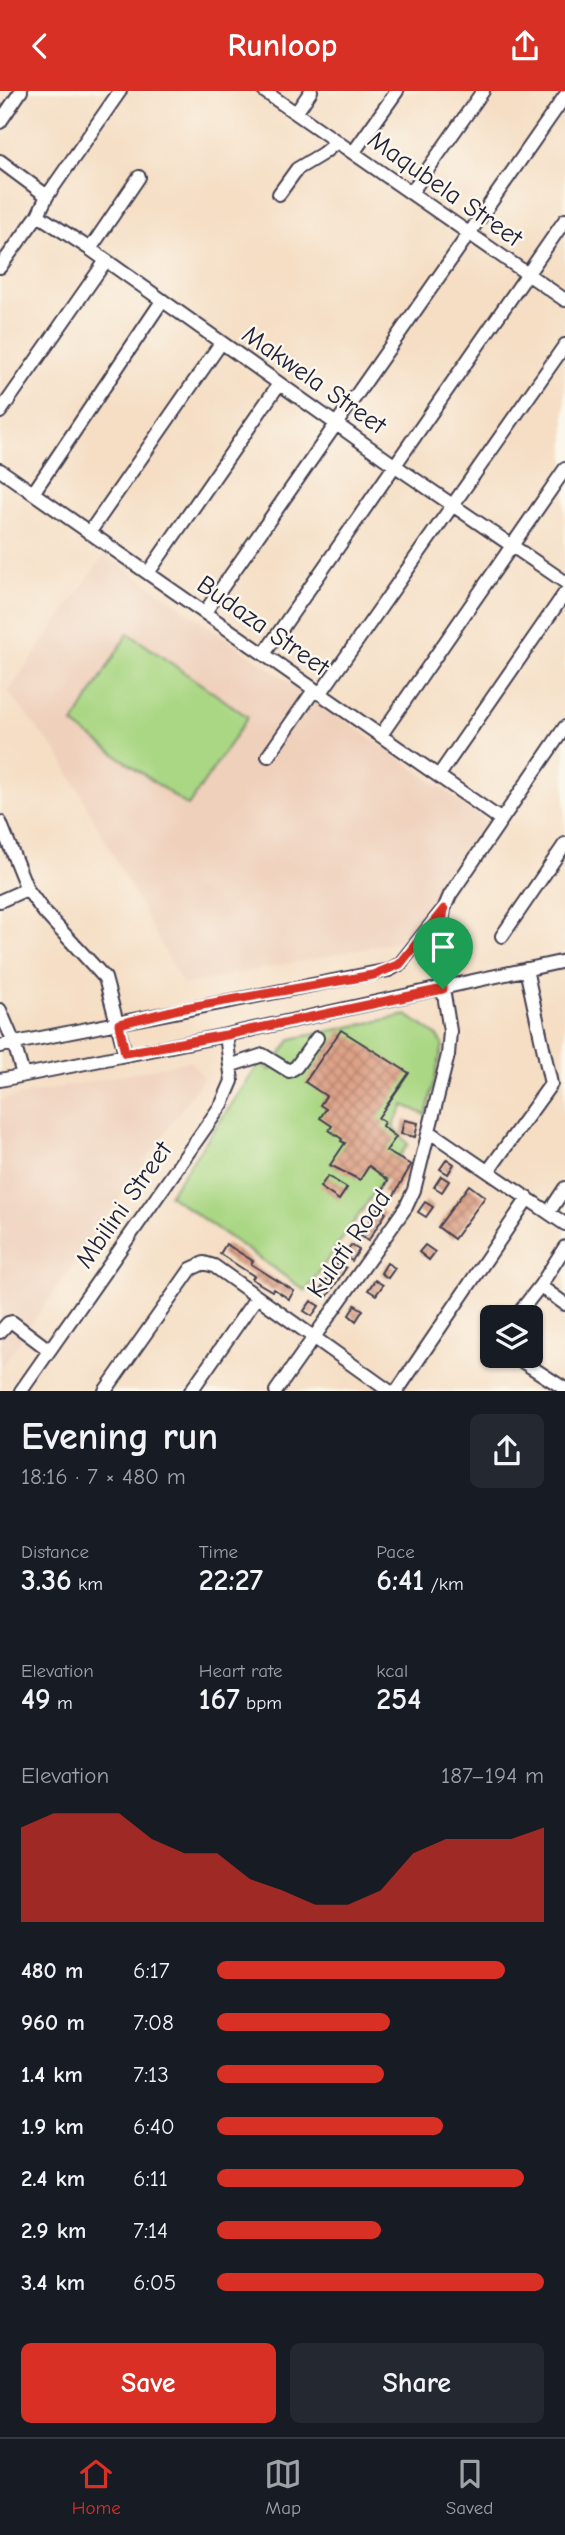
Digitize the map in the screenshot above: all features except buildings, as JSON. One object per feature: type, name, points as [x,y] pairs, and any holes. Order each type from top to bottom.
[{"type":"street","points":[[0,122],[21,91]]},
{"type":"street","points":[[0,267],[38,215],[47,196],[120,91]]},
{"type":"street","name":"Maqubela Street","points":[[264,91],[565,300]]},
{"type":"street","points":[[296,113],[311,91]]},
{"type":"street","points":[[354,153],[397,91]]},
{"type":"street","points":[[411,193],[483,91]]},
{"type":"street","points":[[205,612],[565,96]]},
{"type":"street","points":[[279,194],[297,169],[322,155],[337,142]]},
{"type":"street","points":[[0,161],[47,196]]},
{"type":"street","points":[[90,249],[139,177]]},
{"type":"street","name":"Makwela Street","points":[[38,215],[565,582]]},
{"type":"street","points":[[264,654],[565,220]]},
{"type":"street","points":[[0,412],[105,262]]},
{"type":"street","points":[[33,493],[162,301]]},
{"type":"street","points":[[89,533],[221,342]]},
{"type":"street","points":[[268,756],[317,692],[565,345]]},
{"type":"street","points":[[148,573],[279,384]]},
{"type":"street","points":[[381,735],[565,469]]},
{"type":"street","name":"Budaza Street","points":[[0,470],[500,819]]},
{"type":"street","points":[[439,775],[565,593]]},
{"type":"street","points":[[0,1046],[119,1024],[179,1009],[373,975],[400,964],[444,909],[450,895],[500,819],[565,727]]},
{"type":"street","points":[[0,822],[27,889],[44,912],[100,971],[111,996],[125,1053]]},
{"type":"street","points":[[502,936],[565,845]]},
{"type":"street","points":[[0,901],[27,889]]},
{"type":"street","name":"Kulati Road","points":[[276,1391],[406,1207],[414,1190],[430,1132],[449,1043],[448,1012],[439,945],[444,909]]},
{"type":"street","points":[[0,1080],[226,1035],[565,961]]},
{"type":"street","points":[[489,1170],[551,1084],[526,969]]},
{"type":"street","points":[[0,1010],[23,1075]]},
{"type":"street","name":"Mbilini Street","points":[[21,1391],[222,1104],[232,1081],[226,1035]]},
{"type":"street","points":[[232,1065],[263,1055],[291,1071],[317,1038]]},
{"type":"street","points":[[551,1084],[565,1086]]},
{"type":"street","points":[[430,1132],[565,1224]]},
{"type":"street","points":[[549,1212],[565,1188]]},
{"type":"street","points":[[397,1391],[528,1198]]},
{"type":"street","points":[[525,1305],[565,1247]]},
{"type":"street","points":[[105,1391],[187,1274],[204,1263],[214,1266],[389,1391]]},
{"type":"street","points":[[540,1286],[565,1304]]},
{"type":"street","points":[[191,1391],[256,1298]]},
{"type":"street","points":[[0,1332],[12,1322],[49,1350]]},
{"type":"street","points":[[533,1368],[565,1389]]},
{"type":"shaded area","points":[[105,554],[482,816],[486,830],[413,933],[395,942],[183,985],[60,756],[8,692]]},
{"type":"shaded area","points":[[190,1061],[204,1077],[0,1369],[0,1100]]},
{"type":"green space","points":[[128,633],[248,717],[188,806],[73,724]]},
{"type":"green space","points":[[407,1015],[437,1036],[443,1045],[426,1115],[404,1105],[393,1126],[408,1144],[306,1291],[169,1195],[260,1063],[270,1070],[291,1039]]},
{"type":"route","points":[[444,909],[439,945],[443,989],[226,1035],[125,1053],[119,1024],[179,1009],[389,970],[400,964],[444,909]]}]
